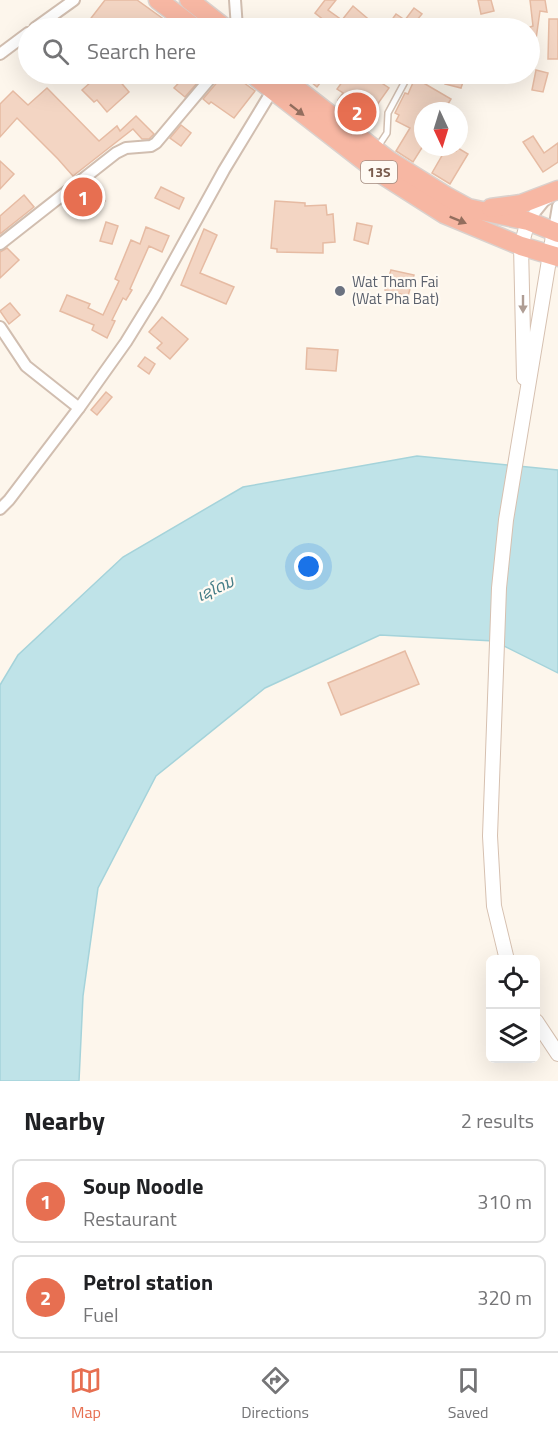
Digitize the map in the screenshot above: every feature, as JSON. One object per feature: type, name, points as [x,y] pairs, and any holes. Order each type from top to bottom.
[{"type":"highway","points":[[158,0],[182,18]]},
{"type":"highway","points":[[189,0],[212,18]]},
{"type":"highway","name":"13S","points":[[281,84],[378,172],[444,214],[521,246],[554,256]]},
{"type":"highway","name":"13S","points":[[283,84],[390,161],[468,208],[528,221],[556,232]]},
{"type":"highway","points":[[468,208],[495,208],[521,204],[558,191]]},
{"type":"street","points":[[49,18],[74,0]]},
{"type":"street","points":[[235,0],[236,18]]},
{"type":"street","points":[[0,54],[18,40]]},
{"type":"street","points":[[0,244],[116,153],[126,148],[152,146],[156,143],[206,84]]},
{"type":"street","points":[[0,508],[9,500],[79,408],[126,342],[275,84]]},
{"type":"street","points":[[524,419],[521,246],[528,221],[544,201],[558,191]]},
{"type":"street","points":[[506,955],[494,906],[490,836],[499,588],[506,520],[554,256],[558,206]]},
{"type":"street","points":[[0,327],[26,366],[79,408]]},
{"type":"street","points":[[540,1027],[558,1054]]},
{"type":"lane","points":[[375,150],[387,133],[388,113],[404,84]]},
{"type":"water","name":"ເຊໂດນ","points":[[417,456],[558,470],[558,673],[494,641],[380,635],[265,688],[156,776],[98,888],[83,996],[79,1081],[0,1081],[0,685],[18,655],[123,557],[243,487]]},
{"type":"building","points":[[105,0],[137,0],[162,18],[91,18]]},
{"type":"building","points":[[325,0],[336,0],[328,10],[339,18],[321,18],[315,13]]},
{"type":"building","points":[[478,0],[491,0],[494,11],[481,14]]},
{"type":"building","points":[[530,0],[545,0],[547,12],[540,11],[539,18],[532,18]]},
{"type":"building","points":[[353,6],[367,18],[344,18]]},
{"type":"building","points":[[414,8],[422,14],[419,18],[406,18]]},
{"type":"building","points":[[549,19],[558,19],[558,59],[548,59]]},
{"type":"building","points":[[540,71],[548,73],[543,92],[532,90],[533,84],[540,84]]},
{"type":"building","points":[[89,84],[122,84],[129,92],[107,112],[97,100],[94,102],[82,90]]},
{"type":"building","points":[[178,84],[196,84],[185,97],[174,88]]},
{"type":"building","points":[[216,84],[246,84],[255,91],[234,118],[203,99]]},
{"type":"building","points":[[341,84],[383,84],[389,88],[372,112],[360,103],[354,111],[338,100],[343,93],[337,89]]},
{"type":"building","points":[[412,84],[425,84],[451,99],[449,102],[414,102],[414,156],[417,156],[413,162],[396,151],[410,128],[396,121],[399,115],[395,113],[405,93],[408,94]]},
{"type":"building","points":[[445,84],[462,84],[461,88]]},
{"type":"building","points":[[47,88],[99,141],[117,126],[120,131],[136,116],[154,134],[149,139],[142,139],[133,129],[73,176],[17,118],[0,137],[0,104],[13,91],[28,105]]},
{"type":"building","points":[[181,125],[191,133],[181,146],[170,138]]},
{"type":"building","points":[[533,136],[544,153],[558,143],[558,162],[543,172],[523,142]]},
{"type":"building","points":[[442,156],[467,156],[450,184],[432,173]]},
{"type":"building","points":[[0,161],[14,174],[0,189]]},
{"type":"building","points":[[86,186],[105,201],[98,210],[93,206],[85,216],[73,207],[81,197],[77,193]]},
{"type":"building","points":[[161,187],[184,198],[179,209],[155,198]]},
{"type":"building","points":[[24,195],[34,207],[0,234],[0,216]]},
{"type":"building","points":[[275,201],[305,203],[305,206],[326,205],[327,215],[333,214],[335,242],[323,243],[323,253],[277,252],[277,249],[271,248]]},
{"type":"building","points":[[106,222],[118,226],[112,244],[100,241]]},
{"type":"building","points":[[357,223],[372,226],[368,244],[354,240]]},
{"type":"building","points":[[146,227],[169,236],[162,252],[149,246],[130,289],[132,290],[126,300],[123,298],[112,320],[115,321],[107,338],[92,330],[94,325],[60,311],[67,295],[90,304],[88,308],[103,315],[119,281],[115,279],[131,240],[140,244]]},
{"type":"building","points":[[204,229],[217,235],[200,273],[234,287],[226,304],[181,285]]},
{"type":"building","points":[[7,248],[19,260],[0,278],[0,252]]},
{"type":"building","points":[[391,270],[414,275],[408,296],[385,290]]},
{"type":"building","points":[[10,303],[20,315],[9,324],[0,311]]},
{"type":"building","points":[[162,317],[188,339],[170,359],[157,348],[162,343],[149,332]]},
{"type":"building","points":[[307,348],[338,350],[336,371],[306,369]]},
{"type":"building","points":[[145,357],[155,364],[149,374],[138,366]]},
{"type":"building","points":[[106,392],[112,397],[97,415],[91,410]]},
{"type":"building","points":[[405,651],[419,684],[341,715],[328,683]]},
{"type":"place","name":"Petrol station","points":[[357,112]]},
{"type":"place","name":"Soup Noodle","points":[[83,197]]},
{"type":"place","name":"Wat Tham Fai (Wat Pha Bat)","points":[[340,291]]}]
